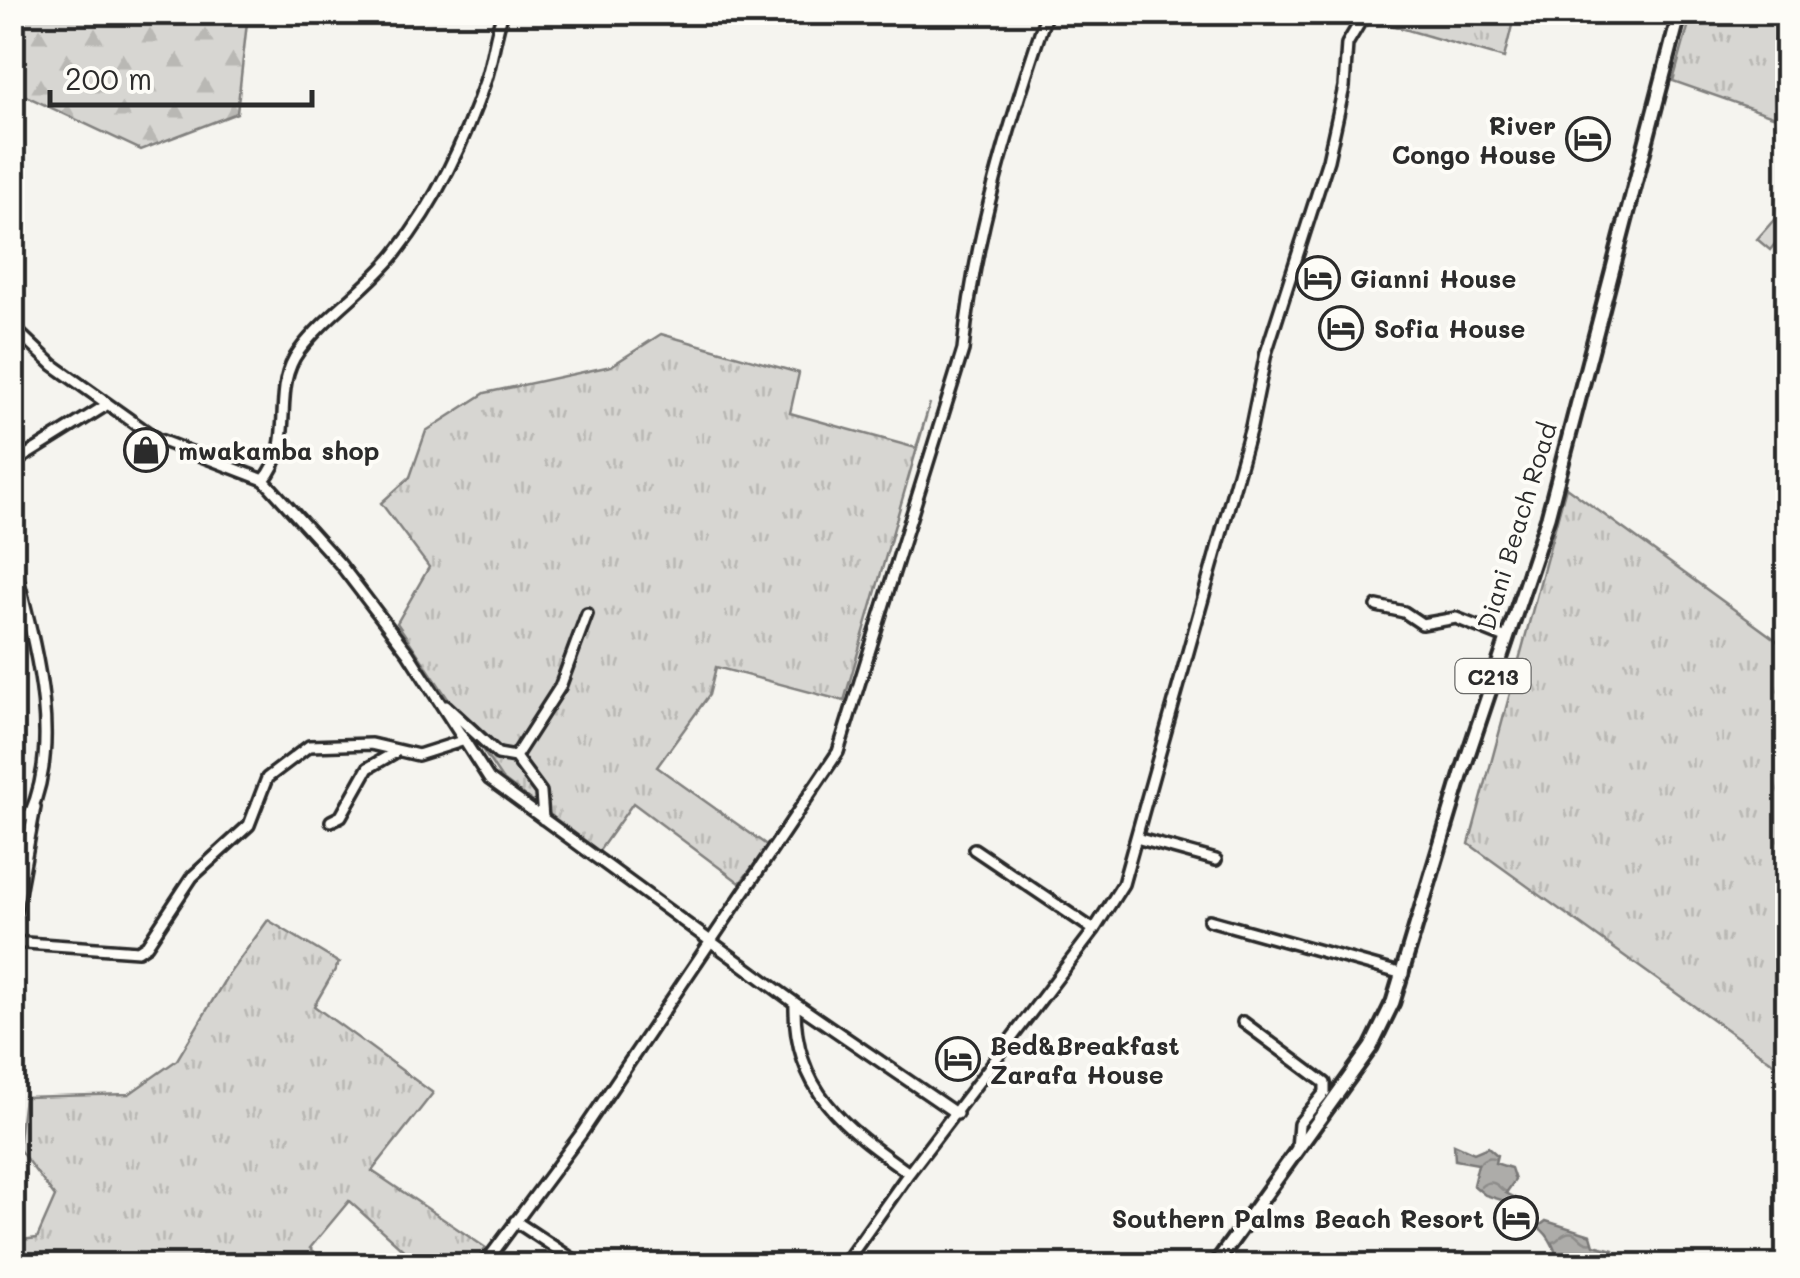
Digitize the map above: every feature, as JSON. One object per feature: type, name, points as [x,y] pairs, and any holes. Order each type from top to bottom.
[{"type":"main road","name":"Diani Beach Road","points":[[1214,1266],[1371,1047],[1403,974],[1506,638],[1548,517],[1585,361],[1680,12]]},
{"type":"street","points":[[264,480],[273,470],[283,440],[286,386],[298,351],[394,254],[448,174],[485,82],[503,12]]},
{"type":"street","points":[[482,1266],[581,1134],[825,773],[844,738],[963,350],[970,287],[1016,110],[1047,12]]},
{"type":"street","points":[[843,1266],[905,1170],[957,1114],[1094,930],[1123,884],[1251,428],[1266,354],[1328,160],[1344,86],[1347,44],[1366,12]]},
{"type":"street","points":[[12,326],[105,406],[157,439],[264,480],[340,564],[440,701],[489,778],[794,1003],[957,1114]]},
{"type":"street","points":[[12,464],[105,406]]},
{"type":"street","points":[[12,554],[37,668],[46,751],[12,931]]},
{"type":"street","points":[[12,601],[24,606]]},
{"type":"street","points":[[1377,606],[1404,612],[1422,624],[1456,618],[1506,638]]},
{"type":"street","points":[[515,758],[560,686],[587,614]]},
{"type":"street","points":[[440,701],[498,754],[515,758],[541,792],[542,819]]},
{"type":"street","points":[[12,942],[138,951],[147,944],[192,877],[249,825],[267,778],[309,746],[320,743],[343,748],[371,744],[394,753],[418,755],[462,741]]},
{"type":"street","points":[[331,821],[340,816],[368,768],[394,753]]},
{"type":"street","points":[[12,822],[28,816],[36,799]]},
{"type":"street","points":[[1136,838],[1216,860]]},
{"type":"street","points":[[974,849],[1094,930]]},
{"type":"street","points":[[1210,920],[1403,974]]},
{"type":"street","points":[[794,1003],[798,1052],[834,1117],[905,1170]]},
{"type":"street","points":[[1243,1022],[1325,1083],[1326,1092],[1299,1124],[1297,1152]]},
{"type":"street","points":[[515,1221],[583,1266]]},
{"type":"green space","points":[[13,12],[248,13],[237,113],[141,150],[13,90]]},
{"type":"green space","points":[[1349,13],[1515,13],[1504,58]]},
{"type":"green space","points":[[1692,13],[1787,13],[1787,121],[1673,81]]},
{"type":"green space","points":[[1780,213],[1787,219],[1787,229],[1770,250],[1757,239]]},
{"type":"green space","points":[[661,334],[799,373],[790,413],[916,448],[930,403],[844,701],[716,667],[709,695],[657,767],[768,846],[740,883],[633,803],[599,851],[502,779],[397,623],[429,567],[381,503],[410,477],[426,431],[485,393],[611,366]]},
{"type":"green space","points":[[1566,487],[1787,648],[1787,1073],[1469,844]]},
{"type":"green space","points":[[268,920],[339,963],[314,1006],[433,1093],[372,1171],[486,1248],[473,1265],[420,1265],[349,1201],[310,1248],[329,1265],[210,1265],[199,1254],[188,1265],[13,1265],[13,1241],[37,1238],[55,1197],[18,1148],[24,1097],[129,1094],[177,1060],[226,978]]},
{"type":"water","points":[[1454,1144],[1474,1153],[1488,1147],[1497,1155],[1495,1163],[1511,1168],[1515,1180],[1506,1193],[1528,1204],[1522,1219],[1510,1213],[1505,1201],[1485,1195],[1473,1185],[1478,1164],[1455,1160]]},
{"type":"water","points":[[1546,1221],[1591,1235],[1594,1245],[1613,1250],[1611,1265],[1557,1265],[1552,1244],[1538,1227]]},
{"type":"place","name":"River Congo House","points":[[1588,139]]},
{"type":"place","name":"Gianni House","points":[[1318,278]]},
{"type":"place","name":"Sofia House","points":[[1341,328]]},
{"type":"place","name":"mwakamba shop","points":[[146,450]]},
{"type":"place","name":"Bed&Breakfast Zarafa House","points":[[958,1059]]},
{"type":"place","name":"Southern Palms Beach Resort","points":[[1516,1218]]}]
